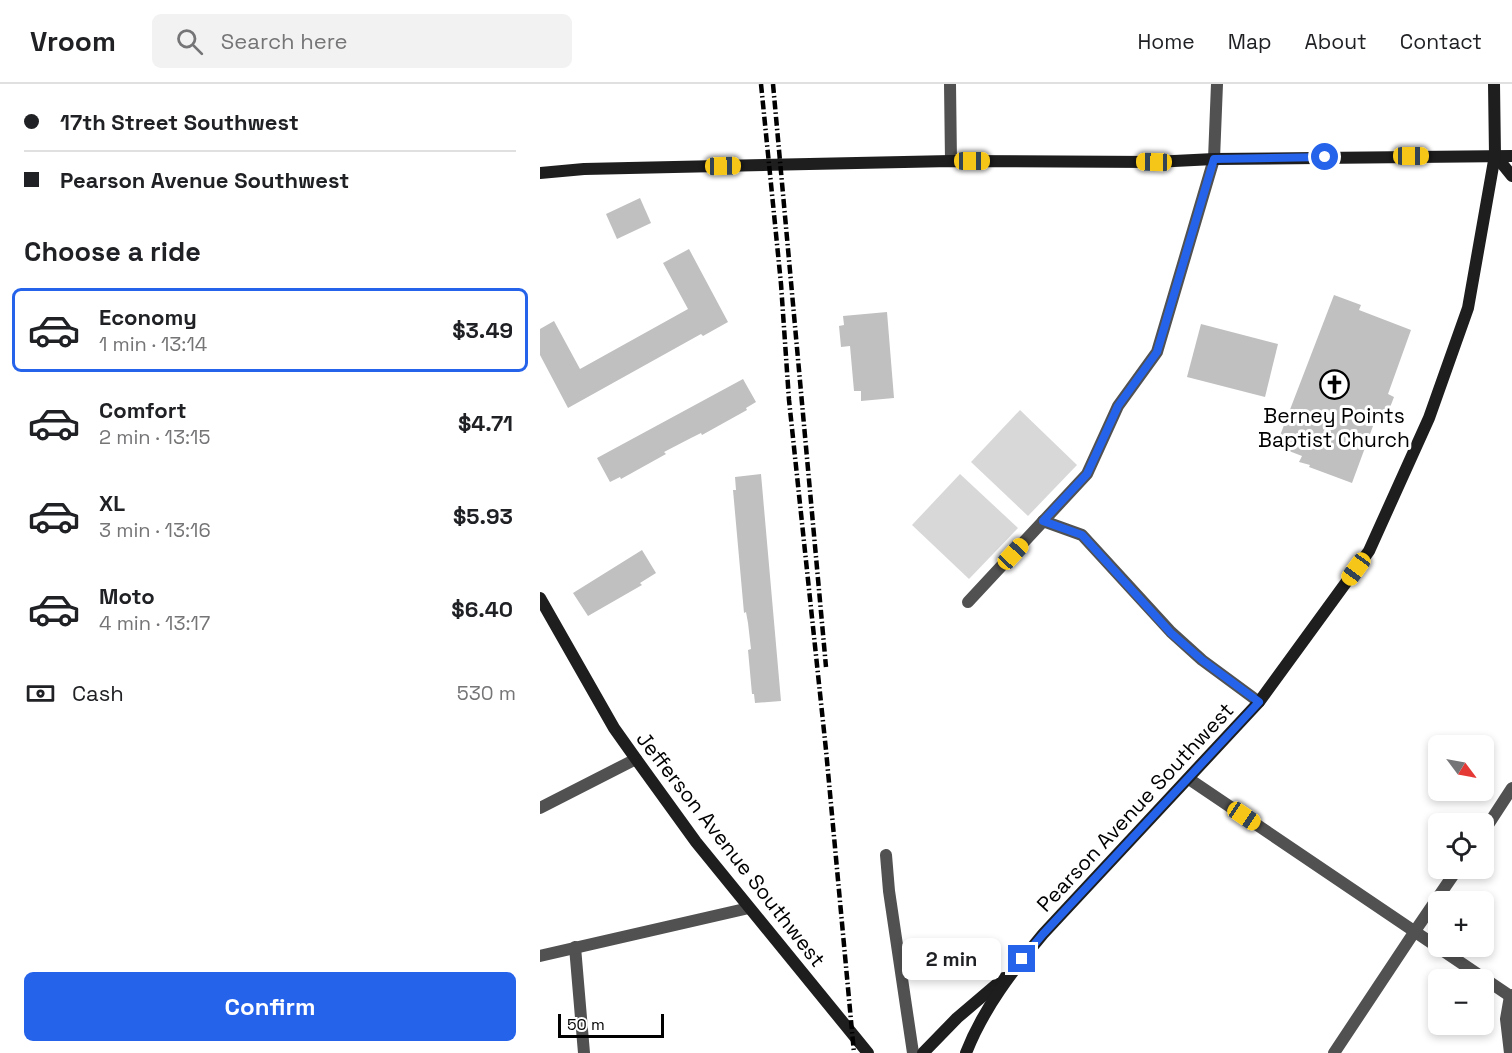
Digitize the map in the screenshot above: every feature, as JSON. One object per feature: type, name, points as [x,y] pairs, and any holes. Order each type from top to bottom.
[{"type":"street","points":[[950,84],[951,161]]},
{"type":"street","points":[[968,602],[1087,474],[1118,406],[1157,352],[1214,159],[1217,84]]},
{"type":"street","name":"Pearson Avenue Southwest","points":[[966,1053],[974,1033],[1012,971],[1043,934],[1259,702],[1369,551],[1429,418],[1468,308],[1495,155],[1494,84]]},
{"type":"street","points":[[1495,155],[1512,176]]},
{"type":"street","points":[[540,173],[584,169],[951,161],[1154,162],[1214,159],[1512,156]]},
{"type":"street","points":[[1043,521],[1082,535],[1171,633],[1202,660],[1259,702]]},
{"type":"street","name":"Jefferson Avenue Southwest","points":[[540,598],[614,728],[636,759],[696,842],[868,1053]]},
{"type":"street","points":[[540,808],[636,759]]},
{"type":"street","points":[[1189,779],[1511,995],[1506,1019],[1510,1053]]},
{"type":"street","points":[[1494,816],[1512,788]]},
{"type":"street","points":[[886,855],[889,891],[913,1053]]},
{"type":"street","points":[[1334,1053],[1450,879]]},
{"type":"street","points":[[540,956],[750,908]]},
{"type":"street","points":[[575,947],[584,1053]]},
{"type":"street","points":[[923,1053],[957,1018],[1012,971]]},
{"type":"shaded area","points":[[1020,410],[1077,465],[1028,516],[971,462]]},
{"type":"shaded area","points":[[960,474],[1018,528],[969,579],[912,525]]},
{"type":"building","points":[[640,198],[651,223],[617,239],[606,214]]},
{"type":"building","points":[[689,249],[728,322],[703,336],[701,334],[568,408],[540,355],[540,329],[554,321],[580,369],[688,309],[663,263]]},
{"type":"building","points":[[1334,295],[1361,305],[1359,310],[1411,330],[1388,394],[1394,397],[1384,423],[1377,421],[1373,426],[1352,483],[1309,467],[1310,465],[1299,462],[1302,456],[1276,446]]},
{"type":"building","points":[[887,312],[894,398],[861,401],[861,391],[854,391],[850,346],[841,347],[839,326],[844,325],[843,316]]},
{"type":"building","points":[[1201,324],[1278,344],[1265,397],[1187,377]]},
{"type":"building","points":[[743,379],[756,402],[746,408],[747,410],[702,435],[701,433],[664,452],[666,454],[621,479],[620,477],[610,482],[597,458]]},
{"type":"building","points":[[761,474],[781,701],[755,703],[754,694],[752,694],[748,650],[751,649],[746,612],[744,613],[733,490],[736,490],[735,477]]},
{"type":"building","points":[[642,550],[656,573],[640,583],[642,585],[588,616],[573,593]]},
{"type":"railway","points":[[761,84],[781,284],[789,400],[826,750],[854,1053]]},
{"type":"railway","points":[[773,84],[826,667]]},
{"type":"place","name":"Berney Points Baptist Church","points":[[1334,384]]},
{"type":"route","points":[[1022,959],[1259,702],[1202,660],[1171,633],[1110,567],[1099,551],[1082,535],[1043,521],[1087,474],[1118,406],[1157,352],[1214,159],[1325,157]]}]
